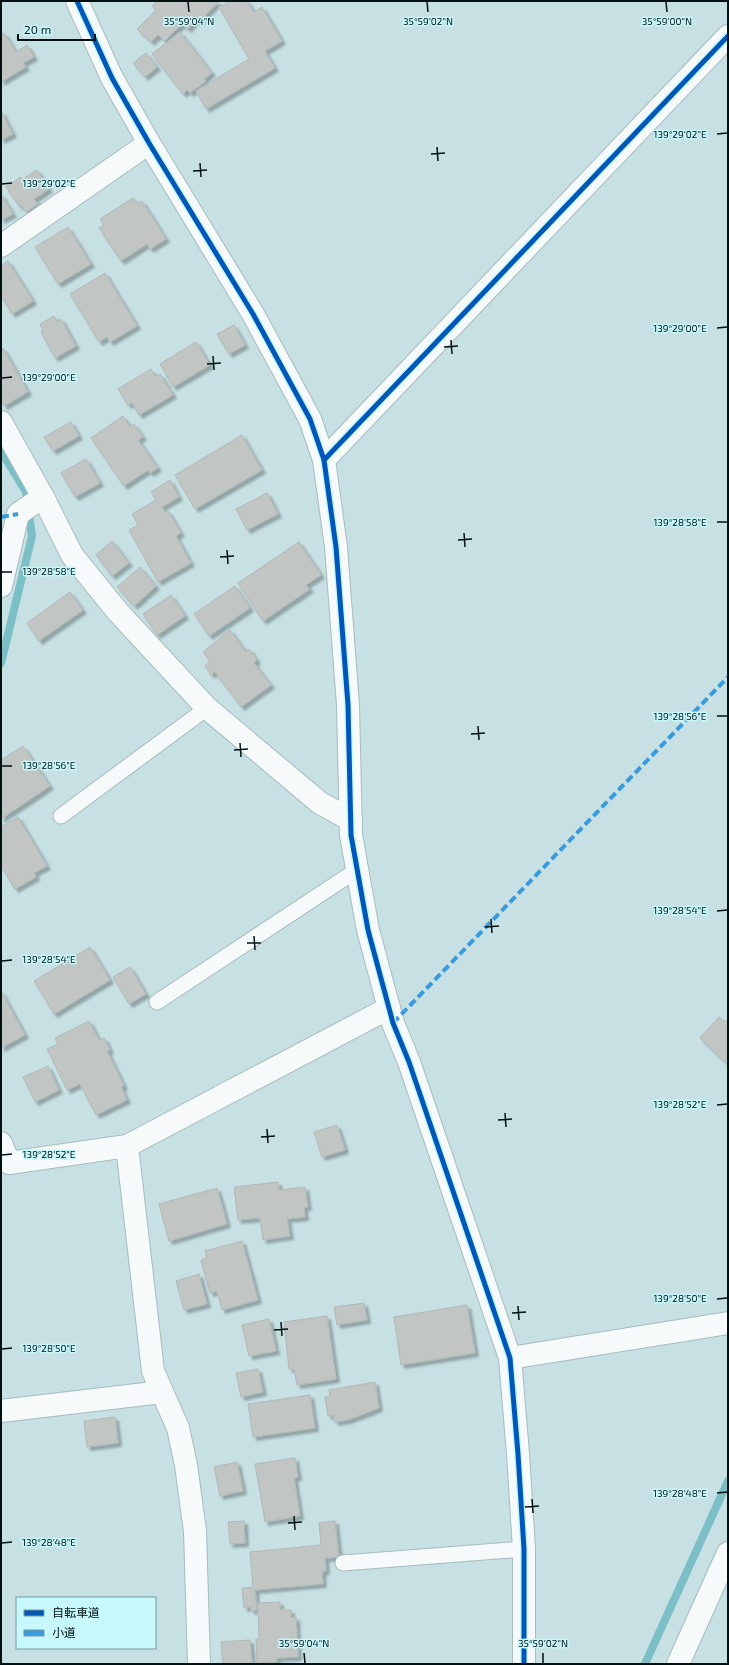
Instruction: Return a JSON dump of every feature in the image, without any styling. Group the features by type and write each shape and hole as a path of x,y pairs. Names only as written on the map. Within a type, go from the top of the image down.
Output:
{"street":[{"path":"77,1 112,78 149,143 253,314 310,419 324,460 336,547 343,634 348,705 351,835 368,930 389,1008 510,1358 524,1549 524,1664"},
{"path":"324,460 728,36"},
{"path":"1,246 149,143"},
{"path":"1,422 43,497 72,555 118,612 207,708 320,803 351,820"},
{"path":"1,586 18,514 43,497"},
{"path":"1,1142 9,1164 127,1146 389,1008"},
{"path":"127,1146 153,1371 178,1428 190,1494 195,1531 199,1664"},
{"path":"510,1358 728,1323"},
{"path":"1,1411 162,1392"},
{"path":"678,1664 728,1553"}],"lane":[{"path":"61,816 207,708"},
{"path":"157,1002 357,870"},
{"path":"343,1563 524,1549"}],"building":[{"path":"157,1 218,2 199,22 196,20 188,29 182,24 165,41 158,35 151,42 137,29 156,10 152,6"},
{"path":"225,1 247,1 254,12 262,7 282,41 265,51 275,68 206,109 196,91 249,59 219,7 227,3"},
{"path":"180,32 212,73 204,79 206,81 190,93 187,90 183,94 152,54"},
{"path":"4,33 16,52 27,45 34,57 23,63 26,67 1,82 1,35"},
{"path":"146,53 157,67 145,77 133,63"},
{"path":"1,111 13,134 1,140"},
{"path":"37,170 49,189 34,199 38,204 26,212 21,205 19,206 6,187 21,177 23,179"},
{"path":"1,194 13,214 1,220"},
{"path":"133,198 138,204 142,201 166,239 150,249 147,244 121,261 99,228 104,225 100,219"},
{"path":"68,227 91,264 58,284 35,247"},
{"path":"8,261 33,301 12,314 1,296 1,266"},
{"path":"105,273 137,326 110,342 107,337 99,342 70,294"},
{"path":"54,316 57,322 61,319 76,346 55,358 41,332 43,331 40,324"},
{"path":"234,325 245,345 229,354 217,334"},
{"path":"196,342 210,365 173,387 160,364"},
{"path":"3,348 28,392 4,406 1,400 1,350"},
{"path":"151,369 156,377 160,374 173,395 139,415 132,403 128,405 118,389"},
{"path":"123,416 130,427 134,424 143,437 138,440 158,468 150,473 148,470 124,486 91,438"},
{"path":"71,422 79,436 53,451 44,437"},
{"path":"242,435 262,470 195,509 175,475"},
{"path":"86,459 100,483 75,497 61,473"},
{"path":"170,480 179,497 162,507 165,512 168,511 181,533 176,536 191,563 158,582 129,530 138,525 132,514 156,500 151,492"},
{"path":"267,493 278,514 247,530 236,509"},
{"path":"112,541 129,563 112,576 96,555"},
{"path":"299,542 321,575 306,585 310,589 263,621 238,583"},
{"path":"140,567 156,586 134,606 117,587"},
{"path":"235,586 250,608 209,636 194,614"},
{"path":"70,592 83,610 39,641 27,623"},
{"path":"171,595 185,616 157,635 143,614"},
{"path":"230,630 246,652 249,649 257,660 254,663 271,685 241,707 215,672 211,675 205,666 210,661 203,652"},
{"path":"23,746 50,786 1,819 1,760"},
{"path":"18,817 47,866 34,873 36,877 15,889 1,866 1,827"},
{"path":"90,947 110,980 54,1014 34,981"},
{"path":"130,967 146,994 129,1004 113,977"},
{"path":"1,991 25,1035 1,1048"},
{"path":"719,1017 725,1022 728,1019 728,1065 700,1038"},
{"path":"89,1021 99,1040 104,1038 110,1050 107,1051 124,1086 121,1087 127,1100 96,1115 80,1084 67,1090 47,1049 58,1044 55,1038"},
{"path":"48,1066 59,1090 35,1102 23,1077"},
{"path":"337,1125 345,1150 322,1157 314,1132"},
{"path":"278,1182 279,1190 305,1187 308,1207 304,1207 305,1217 287,1219 290,1236 263,1240 260,1218 238,1220 234,1187"},
{"path":"217,1188 227,1224 169,1241 159,1204"},
{"path":"242,1241 258,1300 222,1310 217,1291 210,1293 201,1260 207,1258 205,1251"},
{"path":"199,1274 207,1304 184,1310 176,1281"},
{"path":"364,1303 367,1320 337,1325 334,1307"},
{"path":"467,1305 475,1353 401,1365 394,1317"},
{"path":"327,1316 336,1379 297,1385 294,1369 289,1369 284,1322"},
{"path":"269,1319 276,1351 249,1356 242,1325"},
{"path":"258,1369 263,1392 241,1397 236,1373"},
{"path":"375,1382 379,1408 348,1420 335,1422 333,1415 328,1416 325,1397 330,1396 329,1390"},
{"path":"310,1395 315,1428 253,1437 248,1404"},
{"path":"115,1417 118,1443 87,1447 84,1421"},
{"path":"295,1458 298,1477 294,1478 300,1516 265,1522 255,1464"},
{"path":"237,1462 243,1491 220,1496 214,1467"},
{"path":"244,1521 245,1543 230,1544 228,1522"},
{"path":"335,1521 339,1557 325,1558 326,1571 322,1572 323,1584 255,1590 257,1610 251,1611 251,1607 244,1608 242,1588 253,1587 250,1552 321,1545 319,1523"},
{"path":"280,1602 280,1610 291,1610 291,1618 296,1617 298,1657 276,1658 277,1662 257,1663 256,1639 259,1639 258,1603"},
{"path":"250,1640 252,1663 223,1664 221,1642"}],"waterway":[{"path":"1,451 26,492 32,536 1,663"},
{"path":"645,1664 728,1481"}],"marked path":[{"path":"1,517 18,514"},
{"path":"393,1023 728,677"}],"cycle path":[{"path":"77,1 112,78 149,143 253,314 310,419 324,460 336,547 348,705 351,835 368,930 393,1023 409,1062 510,1358 524,1549 524,1664"},
{"path":"324,460 728,36"}]}
